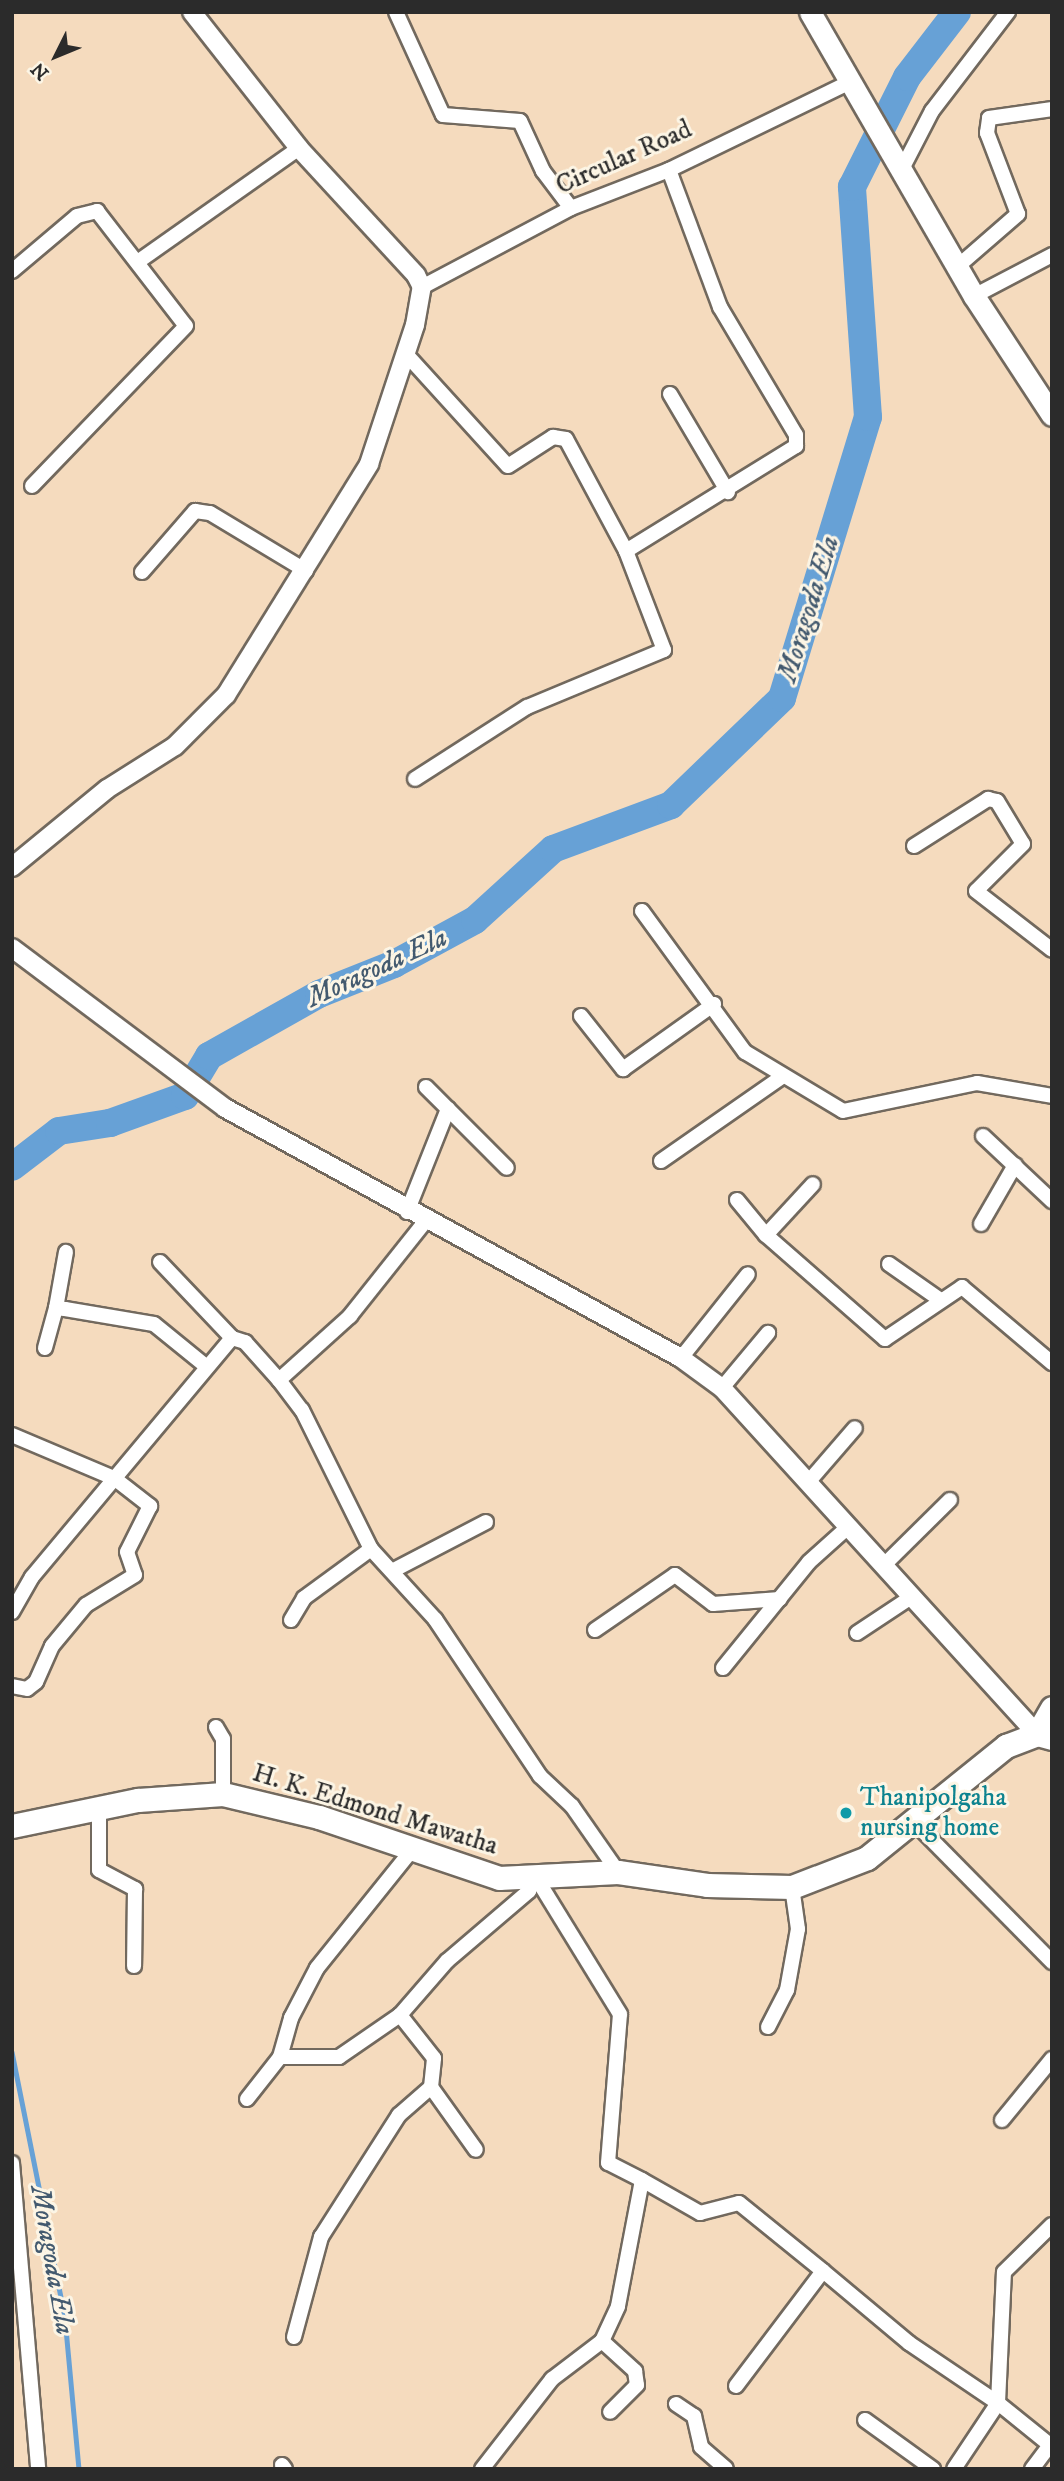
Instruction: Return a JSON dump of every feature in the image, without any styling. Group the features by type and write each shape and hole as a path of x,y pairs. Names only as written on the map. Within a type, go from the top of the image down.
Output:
{"main road":[{"path":"810,12 974,296 1052,415"},
{"path":"1044,1736 1052,1708"},
{"name":"H. K. Edmond Mawatha","path":"13,1821 99,1810 138,1800 223,1794 319,1817 411,1852 499,1878 618,1872 707,1885 792,1887 842,1873 916,1824 1006,1746 1044,1736"}],"street":[{"path":"12,867 107,789 174,746 226,695 306,571 369,464 405,354 422,287 392,243 299,148 192,12"},
{"path":"396,12 443,116 520,121 543,171 571,208"},
{"path":"904,173 932,111 1008,12"},
{"name":"Circular Road","path":"422,287 571,208 669,170 850,82"},
{"path":"957,267 1018,214 987,133 989,118 1052,109"},
{"path":"139,261 299,148"},
{"path":"626,551 788,456 796,435 720,307 669,170"},
{"path":"12,271 77,216 97,211 139,261 186,326 32,486"},
{"path":"974,296 1052,255"},
{"path":"405,354 508,466 553,438 566,439 626,551 663,641 658,656 527,707 415,779"},
{"path":"670,394 728,492"},
{"path":"142,572 195,511 210,513 306,571"},
{"path":"914,846 988,799 997,801 1023,844 976,891 1052,950"},
{"path":"642,911 660,943 713,1004 735,1041 782,1077 843,1111 977,1083 1052,1096"},
{"path":"12,948 225,1108 424,1223 681,1358 722,1388 811,1479 883,1566 1044,1736"},
{"path":"581,1016 623,1069 713,1004"},
{"path":"661,1161 782,1077"},
{"path":"426,1087 508,1168"},
{"path":"407,1212 448,1109"},
{"path":"983,1136 1052,1201"},
{"path":"981,1224 1016,1165"},
{"path":"766,1235 813,1184"},
{"path":"737,1200 766,1235 885,1339 962,1287 1052,1363"},
{"path":"279,1380 350,1316 424,1223"},
{"path":"45,1348 66,1252"},
{"path":"160,1262 232,1338 245,1342 302,1410 371,1549 435,1619 540,1776 572,1806 618,1872"},
{"path":"888,1264 939,1300"},
{"path":"681,1358 748,1274"},
{"path":"55,1308 154,1324 207,1367"},
{"path":"722,1388 768,1334"},
{"path":"12,1612 32,1577 232,1338"},
{"path":"811,1479 855,1428"},
{"path":"12,1435 114,1478 150,1506 127,1552 135,1575 86,1605 52,1646 36,1682 27,1689 12,1686"},
{"path":"883,1566 950,1500"},
{"path":"392,1571 486,1522"},
{"path":"723,1668 780,1599 848,1527"},
{"path":"291,1620 304,1598 371,1549"},
{"path":"596,1630 675,1575 713,1604 780,1599"},
{"path":"857,1633 912,1596"},
{"path":"216,1727 223,1739 223,1794"},
{"path":"99,1810 99,1870 135,1889 134,1966"},
{"path":"916,1824 1052,1962"},
{"path":"247,2099 280,2057 291,2018 317,1968 411,1852"},
{"path":"280,2057 338,2057 400,2015 447,1961 529,1891 536,1876"},
{"path":"536,1876 620,2014 608,2163 700,2213 740,2203 909,2343 998,2403 1050,2445 1032,2469"},
{"path":"768,2027 787,1990 798,1929 792,1887"},
{"path":"400,2015 434,2058 431,2087 476,2150"},
{"path":"1002,2120 1052,2059"},
{"path":"294,2337 321,2237 399,2115 431,2087"},
{"path":"12,2163 38,2469"},
{"path":"482,2469 552,2379 601,2341 618,2306 642,2180"},
{"path":"954,2469 998,2403 1004,2272 1052,2225"},
{"path":"736,2386 823,2271"},
{"path":"601,2341 635,2371 637,2385 610,2412"},
{"path":"676,2404 694,2416 701,2447 726,2469"},
{"path":"864,2420 933,2469"}],"waterway":[{"name":"Moragoda Ela","path":"12,1167 59,1131 110,1123 185,1096 209,1056 319,994 394,964 475,920 553,849 671,805 782,698 868,417 852,187 907,77 957,12"},
{"name":"Moragoda Ela","path":"12,2052 65,2318 79,2469"}],"place":[{"name":"Thanipolgaha nursing home","path":"846,1813"}]}
